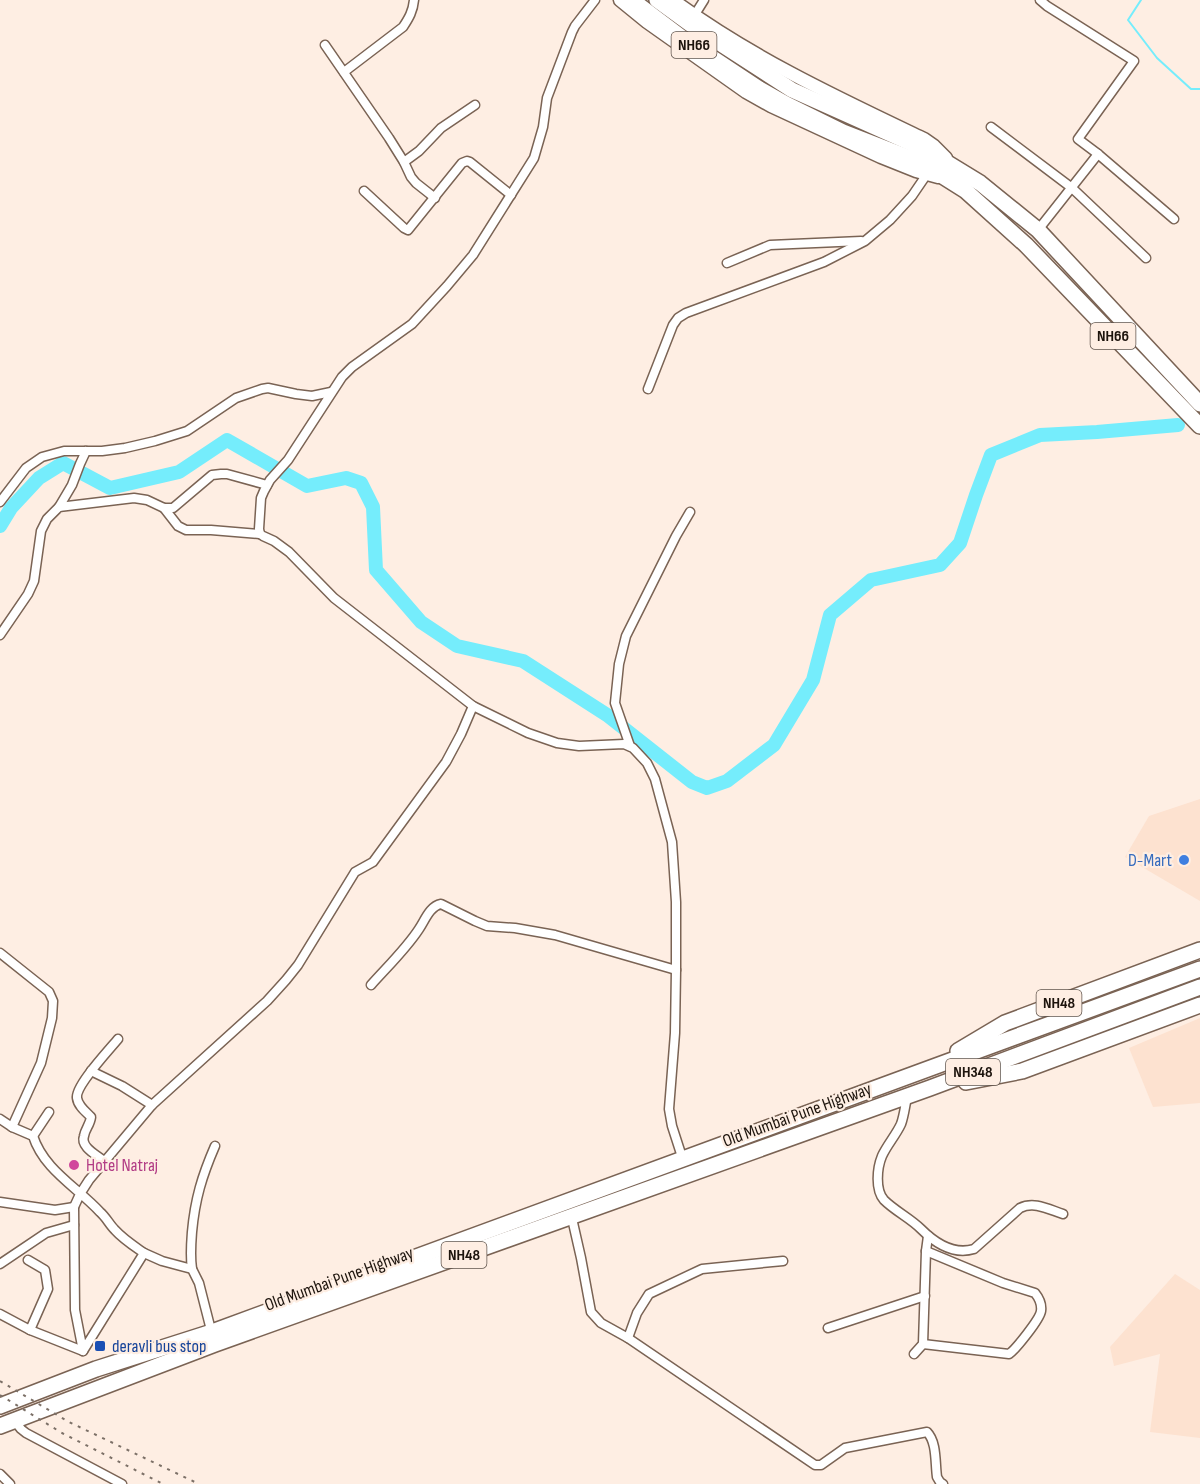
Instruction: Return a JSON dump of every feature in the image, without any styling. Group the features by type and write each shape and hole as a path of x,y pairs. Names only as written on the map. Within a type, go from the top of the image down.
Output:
{"highway":[{"name":"NH66","path":"632,0 681,37 776,98 843,132 980,183 1038,230 1200,404"},
{"name":"NH66","path":"657,0 792,90 924,162"},
{"name":"NH66","path":"953,174 966,191 1026,245 1200,426"},
{"name":"NH48","path":"925,1071 1005,1023 1200,950"},
{"name":"NH348","path":"925,1071 1200,969"},
{"name":"NH348","path":"930,1088 1200,987"},
{"name":"NH48","path":"930,1088 1022,1071 1200,1005"},
{"name":"Old Mumbai Pune Highway","path":"569,1209 683,1160 925,1071"},
{"name":"Old Mumbai Pune Highway","path":"7,1423 213,1338 569,1209 930,1088"},
{"name":"Old Mumbai Pune Highway","path":"0,1407 103,1367 213,1338"},
{"path":"103,1367 108,1383"}],"street":[{"path":"344,72 403,27 410,17 414,0"},
{"path":"260,534 261,498 342,377 352,367 412,324 473,255 511,195 534,158 543,126 547,98 572,32 595,0"},
{"path":"620,0 647,22 746,92 771,106 881,157 924,162 953,174"},
{"path":"673,0 694,16 750,50 831,94 924,139 934,146 953,174"},
{"path":"694,16 704,0"},
{"path":"1040,0 1134,61 1078,139 1174,219"},
{"path":"324,45 389,138 411,177 435,198"},
{"path":"404,162 419,151 441,128 475,105"},
{"path":"991,127 1072,188 1146,258"},
{"path":"1038,230 1098,154"},
{"path":"364,191 408,230 462,163 467,161 511,195"},
{"path":"648,389 673,325 678,318 686,313 824,262 865,241 890,220 912,196 924,162"},
{"path":"727,263 770,245 865,241"},
{"path":"0,502 26,468 42,457 64,451 125,448 187,431 236,398 256,390 268,388 312,396 331,392"},
{"path":"0,635 31,588 36,570 41,531 47,519 59,507 86,451"},
{"path":"59,507 134,498 147,500 170,509 212,475 227,474 269,483"},
{"path":"164,508 178,526 186,530 260,534 289,552 334,598 473,705 528,733 557,743 579,746 628,743"},
{"path":"683,1160 669,1109 675,1033 676,970 676,902 672,842 655,778 647,763 628,743 615,703 626,636 690,512"},
{"path":"83,1351 75,1310 74,1207 88,1180 152,1105 267,1001 298,965 355,872 373,862 446,762 461,735 473,705"},
{"path":"371,985 416,934 432,909 441,904 487,926 555,935 676,970"},
{"path":"0,952 49,992 53,1001 52,1018 41,1063 12,1127"},
{"path":"104,1161 86,1147 83,1140 91,1117 80,1105 77,1091 118,1039"},
{"path":"91,1071 122,1086 152,1105"},
{"path":"907,1097 902,1121 881,1157 878,1177 879,1192 884,1200 914,1222 928,1236 948,1248 966,1251 974,1249 1027,1204 1063,1214"},
{"path":"33,1136 49,1112"},
{"path":"0,1119 33,1136 47,1163 101,1212 115,1230 144,1253 162,1261 192,1269"},
{"path":"213,1338 190,1257 194,1207 204,1171 215,1146"},
{"path":"0,1202 55,1210 74,1207"},
{"path":"569,1209 591,1312 602,1323 628,1338 814,1465 821,1465 845,1448 927,1432 932,1441 937,1477 943,1484"},
{"path":"0,1264 46,1233 74,1225"},
{"path":"914,1354 923,1344 928,1236"},
{"path":"923,1344 1009,1354 1016,1348 1041,1313 1041,1303 1035,1293 1003,1283 926,1251"},
{"path":"83,1351 144,1253"},
{"path":"28,1260 45,1270 48,1289 30,1330"},
{"path":"628,1338 637,1313 649,1294 702,1269 783,1261"},
{"path":"828,1328 925,1296"},
{"path":"0,1314 30,1330 83,1351"},
{"path":"7,1423 122,1484"},
{"path":"0,1474 10,1484"}],"shaded area":[{"path":"1200,799 1200,901 1125,857 1149,816"},
{"path":"1200,1018 1200,1103 1153,1107 1129,1048"},
{"path":"1175,1274 1200,1290 1200,1438 1150,1432 1160,1354 1114,1366 1110,1347"}],"waterway":[{"path":"1141,0 1128,20 1157,58 1191,89 1200,89"},
{"path":"0,526 11,508 39,478 63,463 110,488 179,472 227,440 307,486 346,478 361,483 373,507 376,570 421,622 457,646 523,661 607,715 692,782 707,788 727,781 774,745 813,680 830,615 871,580 940,565 960,543 991,455 1040,435 1178,425"}],"railway":[{"path":"0,1381 69,1422 199,1484"},
{"path":"0,1395 62,1433 163,1484"}],"place":[{"name":"D-Mart","path":"1184,860"},
{"name":"Hotel Natraj","path":"74,1165"},
{"name":"deravli bus stop","path":"100,1346"}]}
